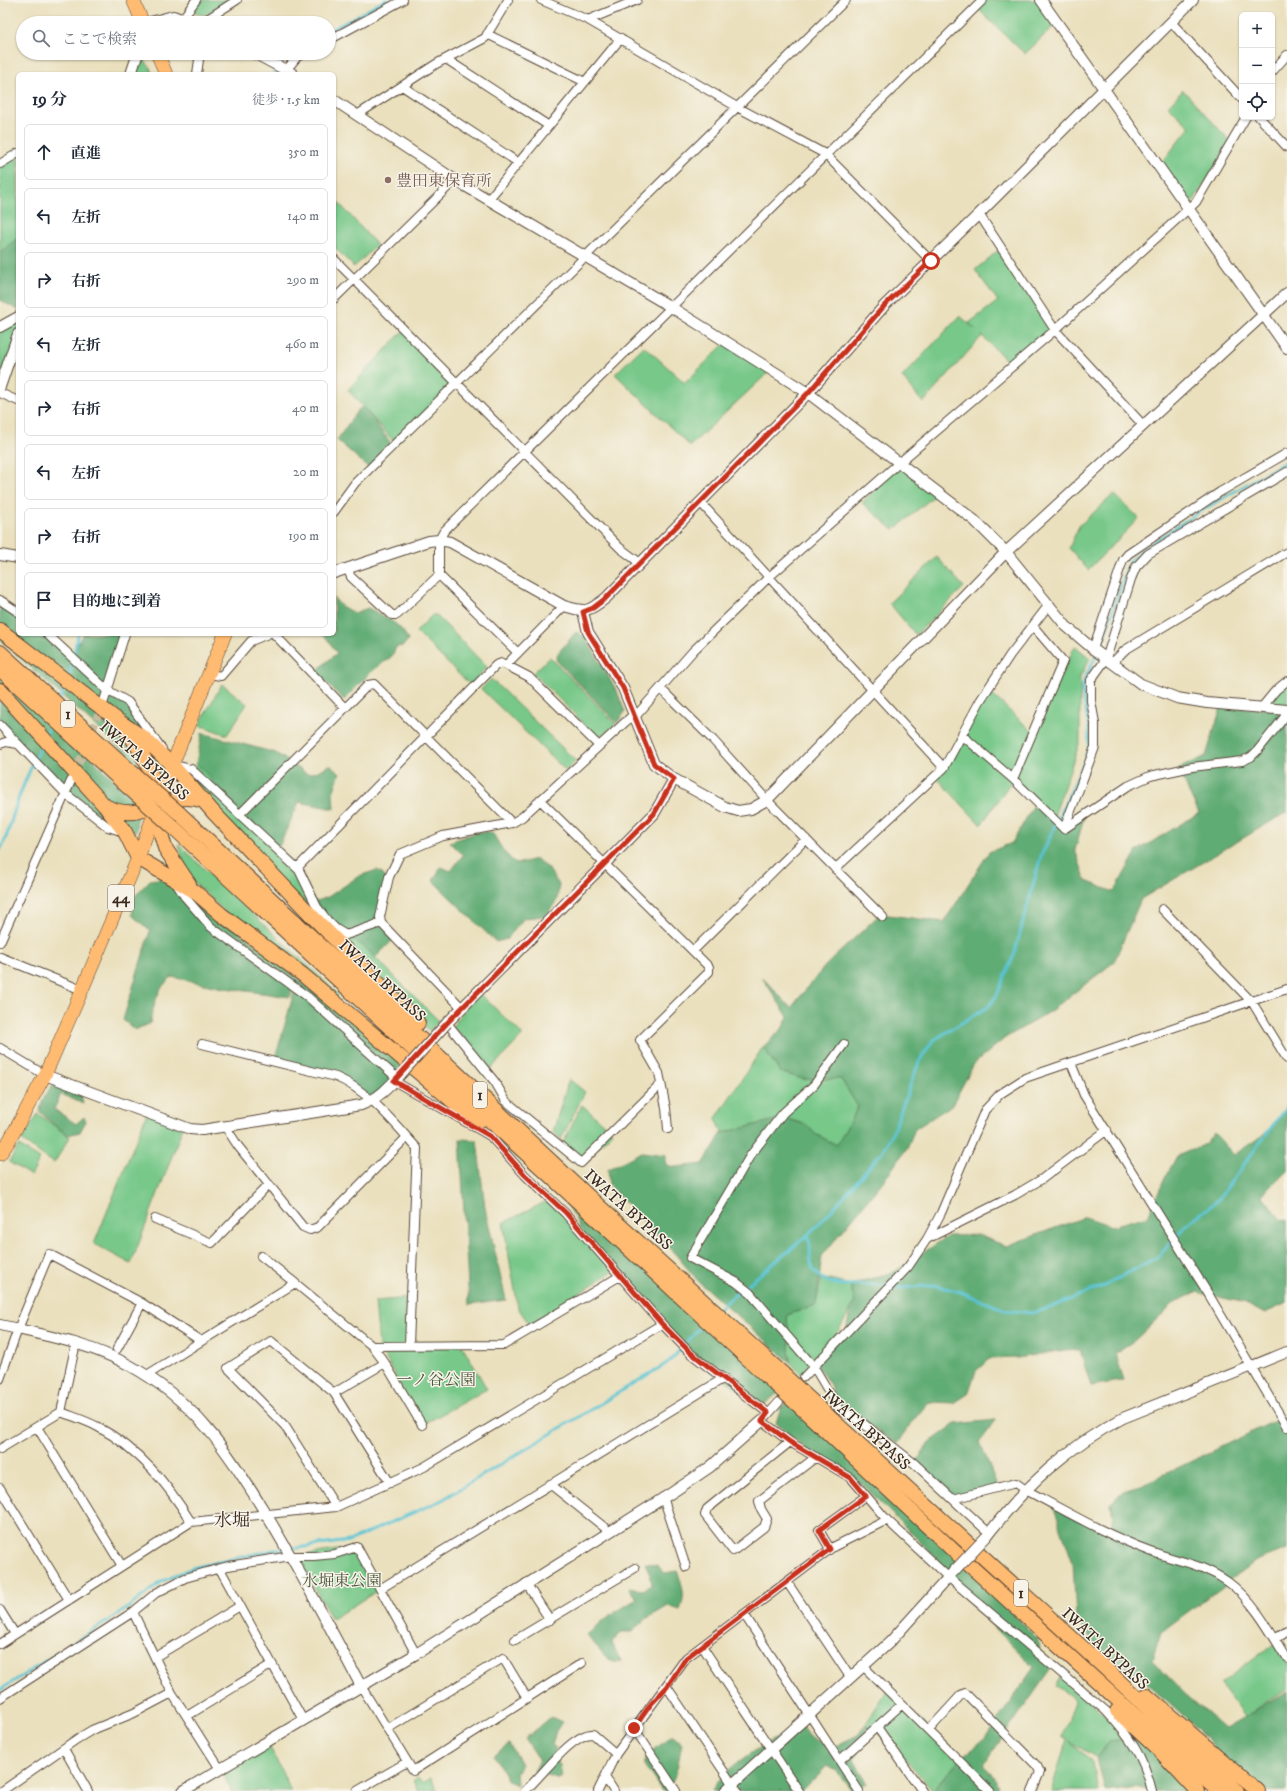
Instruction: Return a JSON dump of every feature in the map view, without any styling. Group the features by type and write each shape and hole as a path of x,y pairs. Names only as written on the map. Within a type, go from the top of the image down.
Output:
{"highway":[{"name":"1","path":"0,630 120,722 144,738 172,764 204,801 363,969 491,1095 520,1140"},
{"name":"IWATA BYPASS","path":"0,652 132,781 173,827 520,1140 801,1399 1051,1620 1236,1791"},
{"name":"IWATA BYPASS","path":"0,669 132,781 179,812 520,1140"},
{"path":"0,690 105,806 124,832 138,858 194,891 222,915 303,975 456,1104 520,1140"},
{"path":"120,722 136,742 152,778 157,795 156,809 165,848 194,891"},
{"path":"105,806 116,812 129,813 156,809 171,800 183,797 193,796 204,801"},
{"name":"IWATA BYPASS","path":"801,1399 1044,1633 1218,1791"},
{"path":"1051,1620 1148,1696 1258,1791"},
{"path":"1044,1633 1126,1720 1162,1753 1197,1791"}],"main road":[{"path":"133,0 141,16"},
{"path":"160,60 165,72"},
{"name":"44","path":"0,1154 9,1141 45,1075 82,990 138,858 172,764 224,636"}],"street":[{"path":"190,16 196,0"},
{"path":"212,16 238,0"},
{"path":"336,36 403,0"},
{"path":"357,115 446,59 485,38 508,0"},
{"path":"541,0 588,20 737,107 825,154 931,261"},
{"path":"588,20 637,0"},
{"path":"336,509 355,483 846,0"},
{"path":"518,653 439,575 438,540 444,531 983,0"},
{"path":"1041,0 1287,348"},
{"path":"336,572 429,541 438,540 450,542 564,606 583,612 593,608 606,598 701,503 808,393 885,305 979,214 1193,0"},
{"path":"1171,22 1239,96"},
{"path":"487,34 585,82"},
{"path":"488,200 621,38"},
{"path":"1275,69 1287,55"},
{"path":"446,59 549,126"},
{"path":"132,72 136,60"},
{"path":"197,72 199,60"},
{"path":"270,60 286,72"},
{"path":"288,72 295,60"},
{"path":"402,86 519,163"},
{"path":"336,101 455,180 671,307 808,393 953,504 1006,552 1048,606 1066,626 1093,649 1141,684 1177,698 1207,703 1287,710"},
{"path":"462,1008 381,923 380,917 389,877 400,854 443,836 512,823 522,817 634,716 661,689 693,651 769,577 899,463 1055,330 1188,207 1196,202 1244,120"},
{"path":"1262,120 1287,147"},
{"path":"0,164 16,154"},
{"path":"336,297 455,180"},
{"path":"979,214 1055,330 1143,425"},
{"path":"336,261 620,548 640,563"},
{"path":"583,612 588,632 623,688 654,764 674,779 725,807 738,811 751,808 767,800 1006,552 1287,293"},
{"path":"0,327 16,318"},
{"path":"0,387 16,340"},
{"path":"0,393 16,400"},
{"path":"1093,649 1123,560 1128,554 1220,492 1287,453"},
{"path":"1109,661 1131,579 1136,567 1148,554 1287,472"},
{"path":"701,503 944,768"},
{"path":"1064,829 1095,747 1095,723 1091,701 1091,680 1109,661 1125,650 1287,552"},
{"path":"0,555 16,558"},
{"path":"347,568 351,577 392,615 397,615 439,575"},
{"path":"0,600 16,611"},
{"path":"506,665 564,606"},
{"path":"835,869 944,768 963,736 980,701 1010,655 1048,606"},
{"path":"1013,779 1063,661 1033,626"},
{"path":"49,636 107,690 128,702 172,764 191,769 297,868 318,907 336,929 346,936 381,923"},
{"path":"104,701 124,636"},
{"path":"209,674 221,676 250,640 262,636"},
{"path":"276,636 345,708"},
{"path":"297,868 496,665 502,662 529,677 599,746"},
{"path":"1262,707 1276,690 1287,681"},
{"path":"240,814 368,685 374,684 512,823"},
{"path":"661,689 713,740 767,800 883,917"},
{"path":"1064,829 1128,786 1150,776 1192,767 1242,761 1251,757 1287,714"},
{"path":"0,725 66,794 108,827 124,832"},
{"path":"963,736 1013,779 1064,829"},
{"path":"0,744 6,742 18,744"},
{"path":"0,1048 45,1075 190,1129 202,1130 361,1105 372,1101 397,1078 447,1023 654,814 674,779"},
{"path":"1,939 71,781"},
{"path":"540,800 709,967 709,972 640,1040 659,1073 666,1108 668,1129"},
{"path":"693,951 806,839"},
{"path":"172,877 185,897 211,927 308,997 397,1078 490,1136 525,1175 566,1213 662,1324 690,1352 724,1378 790,1442 851,1478 887,1520 951,1574 1106,1711 1124,1731 1140,1754 1152,1791"},
{"path":"1162,909 1252,1002 1287,1059"},
{"path":"0,957 82,990"},
{"path":"804,1377 908,1267 927,1240 941,1214 985,1110 1000,1094 1025,1078 1287,990"},
{"path":"447,1023 495,1082 506,1100 531,1124 581,1163 661,1084"},
{"path":"202,1044 336,1077 352,1084 372,1101 417,1148 409,1345"},
{"path":"844,1044 814,1085 783,1113 750,1156 690,1258 736,1282 750,1293 814,1367 839,1409 860,1421 915,1464 988,1534"},
{"path":"1071,1063 1084,1095 1209,1295 1250,1367 1287,1427"},
{"path":"225,1126 303,1227 310,1230 318,1226 408,1137"},
{"path":"927,1240 1015,1195 1042,1179 1107,1130"},
{"path":"155,1219 212,1243 269,1184"},
{"path":"0,1379 18,1329 49,1254 142,1304 201,1341"},
{"path":"261,1256 372,1346 385,1363 422,1425"},
{"path":"372,1346 504,1345 620,1276"},
{"path":"147,1375 294,1283"},
{"path":"117,1349 142,1304"},
{"path":"0,1644 191,1522 336,1507 424,1467 662,1324"},
{"path":"0,1325 96,1349 147,1375 187,1406 216,1437 229,1454 290,1554 361,1686 413,1771 582,1663"},
{"path":"336,1507 285,1426 228,1368 271,1341 334,1393 390,1483"},
{"path":"0,1449 62,1412 76,1343"},
{"path":"724,1791 735,1787 771,1749 862,1665 890,1642 1026,1490 1056,1461 1099,1431 1124,1418 1287,1352"},
{"path":"334,1393 385,1363"},
{"path":"380,1589 724,1378"},
{"path":"183,1791 416,1654 526,1582 710,1467 765,1417 779,1402"},
{"path":"62,1412 98,1426 128,1446 156,1471 174,1495 191,1522"},
{"path":"37,1426 122,1566"},
{"path":"790,1442 707,1509 705,1515 733,1551 764,1527 766,1519 759,1501 816,1457"},
{"path":"953,1499 1016,1483 1026,1490 1105,1532 1150,1551 1203,1566 1229,1583 1248,1600 1287,1659"},
{"path":"550,1484 609,1531"},
{"path":"0,1488 69,1600"},
{"path":"830,1549 819,1530 866,1496"},
{"path":"663,1497 686,1567"},
{"path":"598,1791 616,1754 651,1704 667,1687 686,1658 830,1549 887,1520"},
{"path":"0,1698 133,1612 156,1593 170,1585 185,1578 290,1554 314,1556 335,1554 357,1547 416,1654"},
{"path":"515,1640 635,1568"},
{"path":"220,1569 302,1720"},
{"path":"526,1582 550,1620"},
{"path":"786,1582 850,1677"},
{"path":"155,1657 240,1606"},
{"path":"0,1610 15,1634"},
{"path":"133,1612 172,1693 220,1769"},
{"path":"744,1614 810,1713 859,1791"},
{"path":"1274,1639 1287,1631"},
{"path":"702,1646 799,1791"},
{"path":"387,1729 502,1658 527,1698"},
{"path":"187,1716 272,1664"},
{"path":"862,1665 990,1791"},
{"path":"667,1687 735,1787"},
{"path":"2,1791 92,1730 134,1713 172,1693"},
{"path":"929,1730 961,1695 965,1693 1037,1766 1040,1772 1032,1791"},
{"path":"840,1760 901,1705"},
{"path":"877,1727 922,1791"},
{"path":"634,1728 676,1791"},
{"path":"525,1791 570,1745 581,1737 593,1734 616,1754"},
{"path":"64,1749 88,1791"},
{"path":"357,1791 407,1762"},
{"path":"604,1777 614,1791"}],"green space":[{"path":"203,0 229,0 205,15 192,13"},
{"path":"983,0 1041,0 1057,23 1025,54 976,7"},
{"path":"145,61 150,67 151,72 136,72 138,66"},
{"path":"1183,90 1231,142 1190,206 1159,166 1190,127 1168,106"},
{"path":"16,153 16,240 0,252 0,163"},
{"path":"336,202 377,245 354,267 336,249"},
{"path":"16,240 16,309 0,300 0,252"},
{"path":"1001,248 1055,330 1012,366 982,336 923,403 902,377 960,316 975,329 969,323 998,301 975,270"},
{"path":"16,318 16,339 0,379 0,327"},
{"path":"404,330 453,387 396,444 348,390"},
{"path":"726,342 771,370 690,446 615,374 644,346 685,383"},
{"path":"363,406 393,446 370,469 337,440 357,411"},
{"path":"899,463 935,495 894,530 862,503"},
{"path":"1114,494 1139,518 1088,570 1069,548 1079,526"},
{"path":"937,557 964,587 916,635 889,603"},
{"path":"336,600 341,606 354,613 368,608 386,617 402,630 408,641 403,646 396,647 392,656 371,672 344,700 315,672 337,653 325,636 336,636"},
{"path":"0,605 16,613 16,636 47,636 71,657 82,636 119,636 124,640 107,690 128,702 166,763 157,782 0,639"},
{"path":"432,615 436,615 487,667 470,685 416,632"},
{"path":"576,632 585,637 617,691 625,712 617,723 556,660 558,653"},
{"path":"1075,646 1090,658 1080,677 1080,741 1053,819 1013,779 981,825 936,777 987,690 1033,732 1021,760"},
{"path":"550,657 616,724 599,739 533,673"},
{"path":"0,670 138,803 136,832 105,825 80,804 0,725"},
{"path":"491,679 576,761 566,771 481,689"},
{"path":"222,684 247,704 227,735 199,725"},
{"path":"1287,684 1287,715 1262,707"},
{"path":"1221,707 1287,710 1287,812 1141,899 1114,962 1048,1013 1005,1038 974,1064 952,1105 915,1129 907,1148 884,1180 822,1256 816,1305 787,1315 790,1362 700,1283 676,1255 609,1185 608,1169 642,1152 666,1155 666,1165 675,1167 703,1164 722,1133 784,1118 807,1125 815,1134 837,1145 858,1107 841,1079 803,1079 780,1072 763,1047 782,1029 788,1017 762,977 791,1008 826,965 880,914 944,922 989,852 1012,843 1035,803 1048,814 1058,819 1069,819 1085,814 1075,850 1086,881 1114,892 1137,851 1199,813 1178,769 1206,756"},
{"path":"202,733 276,753 307,774 316,772 330,765 340,773 333,793 334,809 299,802 278,849 269,835 255,827 196,763"},
{"path":"196,763 299,870 315,902 342,933 365,947 439,1021 430,1031 344,950 189,779"},
{"path":"478,832 492,832 504,852 516,864 536,859 548,868 559,885 557,900 546,916 524,918 507,939 496,942 433,881 441,867 451,871 463,855 450,842"},
{"path":"178,844 339,995 335,998 254,939 189,878"},
{"path":"377,870 382,873 388,882 380,917 395,938 375,958 365,947 339,931 315,902 328,897 359,876"},
{"path":"164,878 193,895 404,1063 393,1074 394,1081 372,1101 350,1083 275,1059 295,989 293,987 290,997 218,987 172,977 160,991 150,1023 135,1030 123,1020 150,931 132,915 135,896 150,880"},
{"path":"478,992 523,1035 487,1073 469,1052 461,1034 451,1028"},
{"path":"763,1047 780,1072 803,1079 841,1079 858,1107 837,1145 815,1134 807,1125 784,1118 722,1133 716,1118"},
{"path":"569,1079 585,1092 561,1139 553,1132"},
{"path":"53,1085 65,1086 81,1094 83,1104 61,1094 54,1109 76,1124 84,1117 86,1121 80,1132 68,1135 40,1112 44,1097"},
{"path":"582,1105 613,1132 584,1160 563,1143"},
{"path":"1287,1110 1287,1170 1262,1195 1282,1220 1287,1219 1287,1303 1265,1313 1246,1303 1196,1292 1173,1304 1135,1340 1115,1353 1124,1380 1091,1386 1080,1351 1065,1350 1017,1358 989,1359 976,1371 968,1394 954,1403 929,1402 911,1423 898,1444 837,1406 830,1385 816,1364 835,1337 846,1333 850,1311 855,1302 850,1285 896,1271 948,1236 978,1235 1006,1246 1085,1217 1112,1226 1148,1216 1165,1178 1177,1156 1206,1144 1214,1133 1234,1155 1270,1130"},
{"path":"147,1113 183,1127 131,1264 94,1244"},
{"path":"38,1114 70,1137 54,1163 21,1140"},
{"path":"460,1139 477,1140 485,1208 506,1300 469,1305"},
{"path":"19,1146 40,1159 31,1176 9,1162"},
{"path":"551,1199 615,1270 530,1325 518,1308 503,1223"},
{"path":"567,1203 617,1237 779,1392 761,1407 690,1353 581,1230"},
{"path":"821,1278 850,1285 855,1302 838,1332 812,1369 804,1377 790,1362 787,1315 816,1305"},
{"name":"一ノ谷公園","path":"410,1298 409,1345 462,1345 487,1389 422,1425 379,1346 375,1301"},
{"path":"792,1402 860,1462 1037,1638 1041,1656 1053,1666 984,1764 999,1786 996,1791 933,1791 961,1757 985,1739 1034,1667 953,1586 942,1564 862,1484 814,1456 776,1423 781,1407"},
{"path":"1287,1415 1287,1549 1256,1561 1161,1632 1152,1660 1185,1694 1225,1728 1287,1692 1287,1791 1247,1791 1207,1738 1142,1679 1105,1654 1091,1640 1076,1617 1073,1563 1053,1505 1115,1535 1111,1503 1123,1491 1140,1486"},
{"path":"996,1420 980,1442 998,1488 953,1499 915,1464 929,1443 955,1424"},
{"name":"水堀東公園","path":"357,1547 380,1589 332,1619 296,1556"},
{"path":"645,1563 657,1565 665,1573 677,1571 683,1590 682,1605 680,1610 668,1606 645,1620 633,1632 621,1632 612,1643 621,1662 614,1662 609,1660 587,1636 598,1624 638,1599 629,1588 643,1590 652,1585 650,1574"},
{"path":"1274,1644 1287,1665 1287,1689 1244,1717 1220,1684"},
{"path":"1063,1674 1130,1739 1109,1742 1097,1758 1069,1741 1093,1762 1098,1791 1051,1791 1067,1740 1062,1737 1075,1699 1056,1686"},
{"path":"887,1690 961,1757 933,1790 898,1751 900,1748 865,1725"},
{"path":"551,1717 562,1722 556,1731 552,1745 556,1748 554,1757 560,1765 562,1777 559,1779 534,1771 540,1760 525,1739"},
{"path":"801,1725 808,1736 833,1747 858,1735 865,1725 870,1726 854,1760 867,1783 856,1791 852,1791 837,1771 827,1766 802,1791 712,1791 718,1781 728,1771 751,1753 764,1744"},
{"path":"672,1735 682,1744 674,1779 667,1789 662,1791 644,1765 647,1756"},
{"path":"1130,1739 1148,1741 1190,1791 1152,1791 1136,1787 1105,1791 1097,1758 1109,1742"},
{"path":"267,1741 291,1791 231,1791 221,1768"},
{"path":"509,1744 521,1764 516,1773 517,1785 508,1781 494,1755"},
{"path":"417,1778 423,1783 430,1778 437,1790 418,1791 413,1781"}],"waterway":[{"path":"336,27 386,0"},
{"path":"274,72 284,60"},
{"path":"718,1309 809,1234 832,1210 882,1152 892,1134 919,1062 934,1040 989,1006 997,995 1014,955 1041,856 1085,761 1089,746 1089,726 1082,690 1085,678 1101,646 1129,562 1142,550 1199,512 1287,461"},
{"path":"69,679 78,636"},
{"path":"59,701 66,686"},
{"path":"46,734 51,721"},
{"path":"0,850 8,833 23,788 42,743"},
{"path":"807,1235 810,1244 810,1258 813,1270 821,1278 831,1283 843,1285 870,1284 903,1288 934,1285 961,1292 1005,1310 1032,1313 1052,1307 1106,1285 1159,1256 1185,1226 1217,1201 1287,1106"},
{"path":"289,1549 349,1541 442,1500 669,1362 704,1323"},
{"path":"0,1690 125,1610 161,1582 192,1568 273,1550 284,1549"}],"tunnel":[{"path":"74,775 102,706"}],"place":[{"name":"豊田東保育所","path":"388,180"}],"district":[{"name":"水堀","path":"232,1520"}],"route":[{"path":"634,1728 651,1704 667,1687 686,1658 830,1549 819,1530 866,1496 851,1478 790,1442 762,1421 768,1413 690,1352 662,1324 566,1213 525,1175 490,1136 394,1081 447,1023 654,814 674,779 661,771 654,764 623,688 588,632 583,612 593,608 606,598 701,503 808,393 885,305 931,261"}]}
